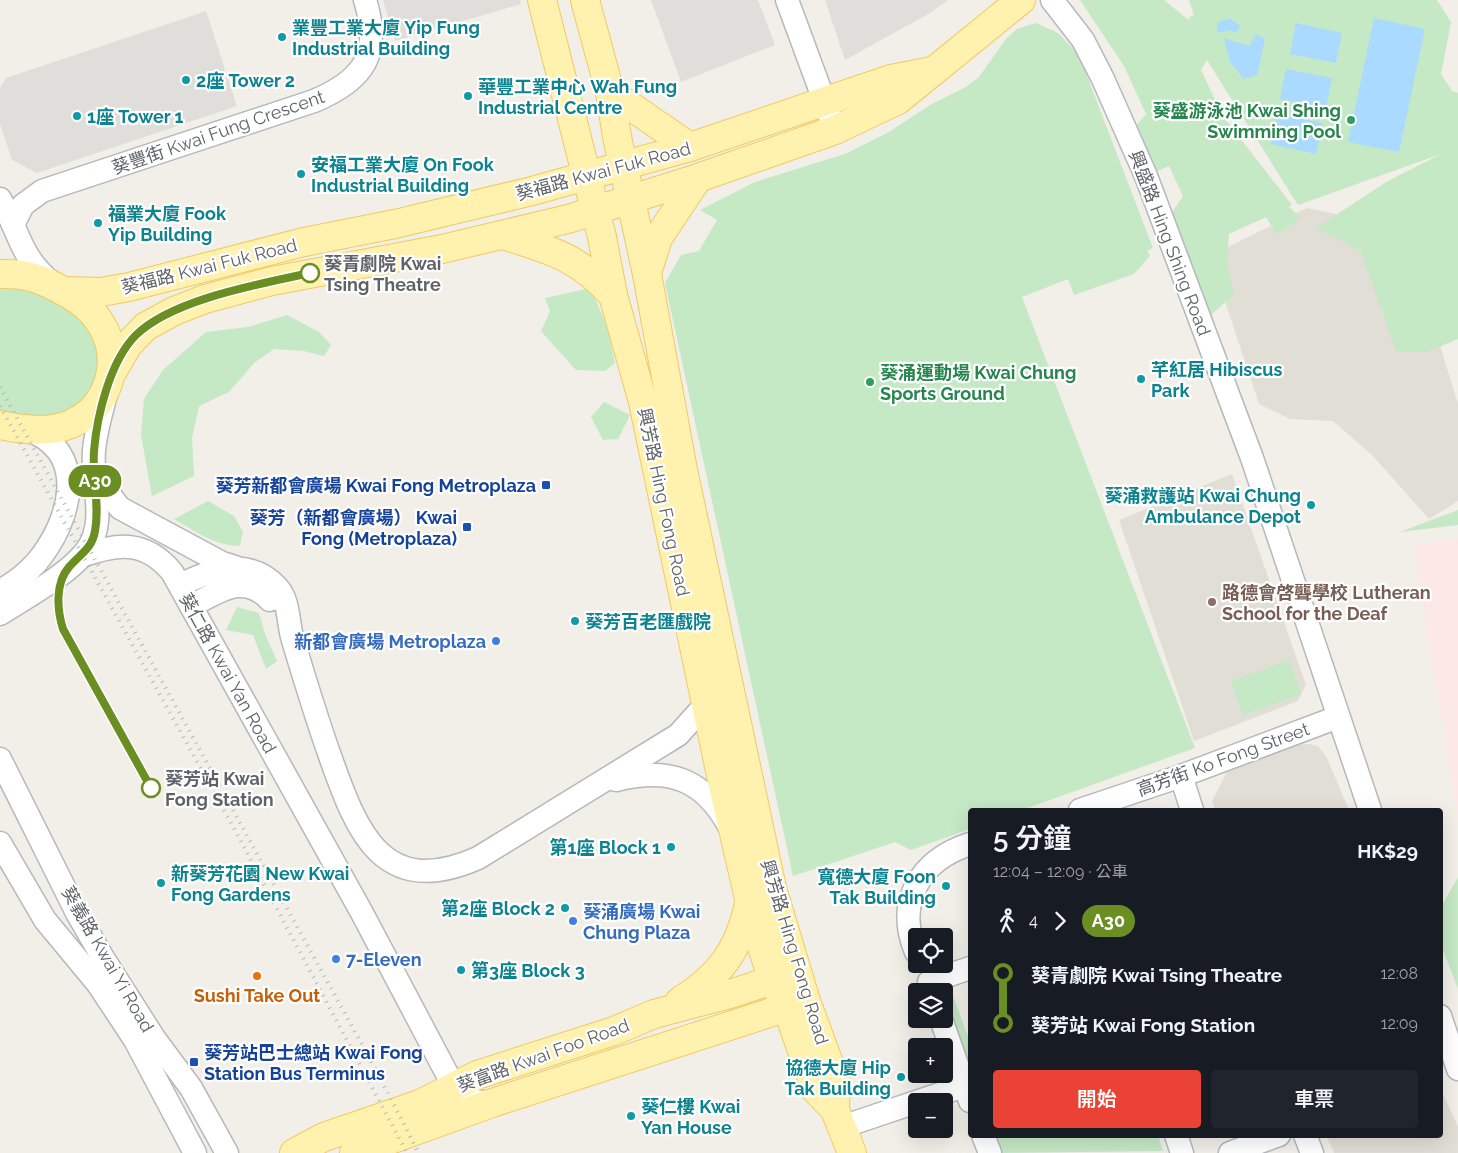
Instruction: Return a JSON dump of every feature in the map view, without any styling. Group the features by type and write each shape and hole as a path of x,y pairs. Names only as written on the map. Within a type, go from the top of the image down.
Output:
{"main road":[{"name":"興芳路 Hing Fong Road","path":"542,0 613,296 642,402 750,902 797,1005 836,1082 839,1119 852,1153"},
{"name":"興芳路 Hing Fong Road","path":"585,0 610,92 683,470 772,888 785,976"},
{"name":"葵福路 Kwai Fuk Road","path":"12,427 59,428 72,424 93,409 128,345 145,327 174,311 272,281 442,249 594,211 698,178 835,130 898,100 1021,0"},
{"name":"葵福路 Kwai Fuk Road","path":"58,287 101,292 304,242 395,224 478,204 690,147 825,103 891,79 932,71"},
{"path":"610,92 690,147"},
{"path":"646,274 658,238 698,178"},
{"path":"503,235 570,258 592,275 613,296"},
{"path":"0,274 26,274 58,287 86,305 102,325 111,348 109,381"},
{"path":"654,1014 674,1005 702,986 723,966 741,936 750,902"},
{"name":"葵富路 Kwai Foo Road","path":"294,1153 324,1137 420,1104 477,1075 614,1031 654,1014 785,976"},
{"name":"葵富路 Kwai Foo Road","path":"354,1153 492,1103 797,1005"}],"street":[{"name":"葵豐街 Kwai Fung Crescent","path":"13,225 23,205 42,191 314,101 347,84 366,63 371,46 372,31 365,0"},
{"path":"787,0 835,130"},
{"name":"興盛路 Hing Shing Road","path":"1052,0 1083,40 1103,79 1146,176 1252,458 1369,808"},
{"path":"0,199 27,258 37,271 58,287"},
{"path":"0,614 82,556 91,543 96,524 97,499 94,452 109,381"},
{"path":"0,591 28,572 46,550 60,524 68,500 68,474 60,453 45,438 12,427"},
{"path":"94,452 96,465 105,489 120,508 207,556 235,567 258,573 279,589 283,595 292,636 326,746 354,820 376,850 395,864 414,871 433,873 456,868 478,858 678,735 706,704"},
{"name":"葵仁路 Kwai Yan Road","path":"82,556 113,546 136,547 165,563 180,585 362,913 454,1087 462,1096 474,1102 492,1103"},
{"path":"180,585 216,570 235,567"},
{"path":"190,606 228,588 247,585 263,593 270,600 292,636"},
{"name":"高芳街 Ko Fong Street","path":"1086,808 1181,776 1338,716"},
{"name":"葵義路 Kwai Yi Road","path":"0,759 77,913 148,1030 191,1088 227,1153"},
{"path":"594,788 647,774 666,774 684,780 699,789 721,812 738,852"},
{"path":"1181,776 1191,808"},
{"name":"葵義路 Kwai Yi Road","path":"0,843 45,920 98,984 134,1040 195,1153"},
{"path":"909,928 907,920 912,894 921,875 935,861 955,849 968,845"},
{"path":"23,881 31,889 42,890 51,885 56,875 54,864"},
{"path":"927,979 968,969"},
{"path":"1443,1025 1458,1069"},
{"path":"944,1028 967,1094 953,1096"},
{"path":"839,1119 908,1104"},
{"path":"984,1138 990,1153"},
{"path":"1177,1138 1182,1153"},
{"path":"1230,1153 1271,1138"},
{"path":"1307,1138 1312,1153"}],"shaded area":[{"path":"383,0 520,0 521,4 395,41"},
{"path":"651,0 758,0 775,45 681,82"},
{"path":"825,0 948,0 930,13 845,60"},
{"path":"206,11 237,106 37,173 12,160 0,124 0,88 6,78"},
{"path":"1307,208 1365,220 1458,225 1439,342 1458,404 1458,501 1429,519 1373,456 1333,421 1290,419 1259,404 1210,256"},
{"name":"路德會啓聾學校 Lutheran School for the Deaf","path":"1232,474 1306,685 1298,701 1194,741 1119,520"},
{"path":"1458,538 1458,821 1414,545"},
{"path":"1309,744 1318,746 1326,756 1348,808 1214,808 1212,801 1228,770 1296,745"},
{"path":"1443,1094 1458,1127 1458,1153 1334,1153 1327,1138 1443,1138"}],"green space":[{"path":"1080,0 1164,0 1190,21 1189,17 1194,15 1189,0 1437,0 1451,22 1441,74 1452,91 1458,93 1458,339 1427,352 1396,352 1361,251 1316,228 1388,181 1441,154 1298,205 1207,60 1201,70 1223,116 1292,205 1289,207 1301,218 1277,235 1266,217 1229,234 1227,263 1234,294 1207,319 1169,217 1183,196 1169,166 1155,172 1132,131 1146,114 1124,66"},
{"name":"葵涌運動場 Kwai Chung Sports Ground","path":"1036,23 1058,33 1079,55 1153,248 1147,251 1150,256 1134,274 1074,295 1068,279 1022,297 1195,748 1028,808 968,808 968,830 911,850 895,842 793,876 665,283 681,255 699,251 717,220 700,210 755,182 845,154 889,132 930,105 966,87 979,77 1006,39 1017,29"},
{"path":"0,287 23,288 43,295 76,316 92,334 98,351 97,375 87,396 68,411 57,415 43,416 21,415 0,411"},
{"path":"591,288 607,327 615,363 605,371 576,370 541,331 550,311 545,298"},
{"path":"287,315 319,332 331,345 324,356 304,351 274,349 254,363 229,392 199,406 192,438 194,476 152,496 141,435 144,399 163,370 206,332 248,327"},
{"path":"604,402 630,415 618,439 603,440 591,417"},
{"path":"208,501 234,516 243,532 240,546 214,541 174,519"},
{"path":"1458,510 1458,525 1400,532"},
{"path":"237,607 259,613 265,634 277,661 266,669 253,635 226,630"},
{"path":"1289,660 1301,694 1243,715 1231,681"},
{"path":"1458,877 1458,989 1443,950 1443,904"},
{"path":"953,996 968,1037 968,1063 953,1020"},
{"path":"994,1138 1159,1138 1163,1151 999,1153"}],"water":[{"path":"1230,18 1240,26 1236,33 1231,30 1217,33 1218,22"},
{"path":"1374,18 1425,29 1399,152 1348,142"},
{"path":"1296,23 1342,33 1336,63 1290,54"},
{"path":"1256,34 1265,39 1257,75 1244,79 1230,62 1224,38 1249,46"},
{"path":"1286,69 1332,78 1326,108 1280,99"},
{"path":"1277,114 1323,123 1316,154 1271,144"}],"railway":[{"path":"0,387 376,1070 418,1152"},
{"path":"0,406 236,832 407,1153"}],"bus line":[{"name":"A30","path":"151,788 63,629 59,617 60,585 68,567 82,556 94,537 97,499 94,452 111,374 135,336 156,320 174,311 205,300 272,281 310,273"}],"place":[{"name":"業豐工業大廈 Yip Fung Industrial Building","path":"282,37"},
{"name":"2座 Tower 2","path":"186,80"},
{"name":"華豐工業中心 Wah Fung Industrial Centre","path":"468,96"},
{"name":"1座 Tower 1","path":"77,116"},
{"name":"葵盛游泳池 Kwai Shing Swimming Pool","path":"1351,120"},
{"name":"安福工業大廈 On Fook Industrial Building","path":"301,174"},
{"name":"福業大廈 Fook Yip Building","path":"98,223"},
{"name":"葵青劇院 Kwai Tsing Theatre","path":"310,273"},
{"name":"芊紅居 Hibiscus Park","path":"1141,379"},
{"name":"葵涌運動場 Kwai Chung Sports Ground","path":"870,382"},
{"name":"葵芳新都會廣場 Kwai Fong Metroplaza","path":"546,485"},
{"name":"葵涌救護站 Kwai Chung Ambulance Depot","path":"1311,505"},
{"name":"葵芳（新都會廣場） Kwai Fong (Metroplaza)","path":"467,527"},
{"name":"路德會啓聾學校 Lutheran School for the Deaf","path":"1212,602"},
{"name":"葵芳百老匯戲院","path":"575,621"},
{"name":"新都會廣場 Metroplaza","path":"496,641"},
{"name":"葵芳站 Kwai Fong Station","path":"151,788"},
{"name":"第1座 Block 1","path":"671,847"},
{"name":"新葵芳花園 New Kwai Fong Gardens","path":"161,883"},
{"name":"寬德大廈 Foon Tak Building","path":"946,886"},
{"name":"第2座 Block 2","path":"565,908"},
{"name":"葵涌廣場 Kwai Chung Plaza","path":"573,921"},
{"name":"7-Eleven","path":"336,959"},
{"name":"第3座 Block 3","path":"461,970"},
{"name":"Sushi Take Out","path":"257,976"},
{"name":"葵芳站巴士總站 Kwai Fong Station Bus Terminus","path":"194,1062"},
{"name":"協德大廈 Hip Tak Building","path":"901,1077"},
{"name":"葵仁樓 Kwai Yan House","path":"631,1116"}]}
